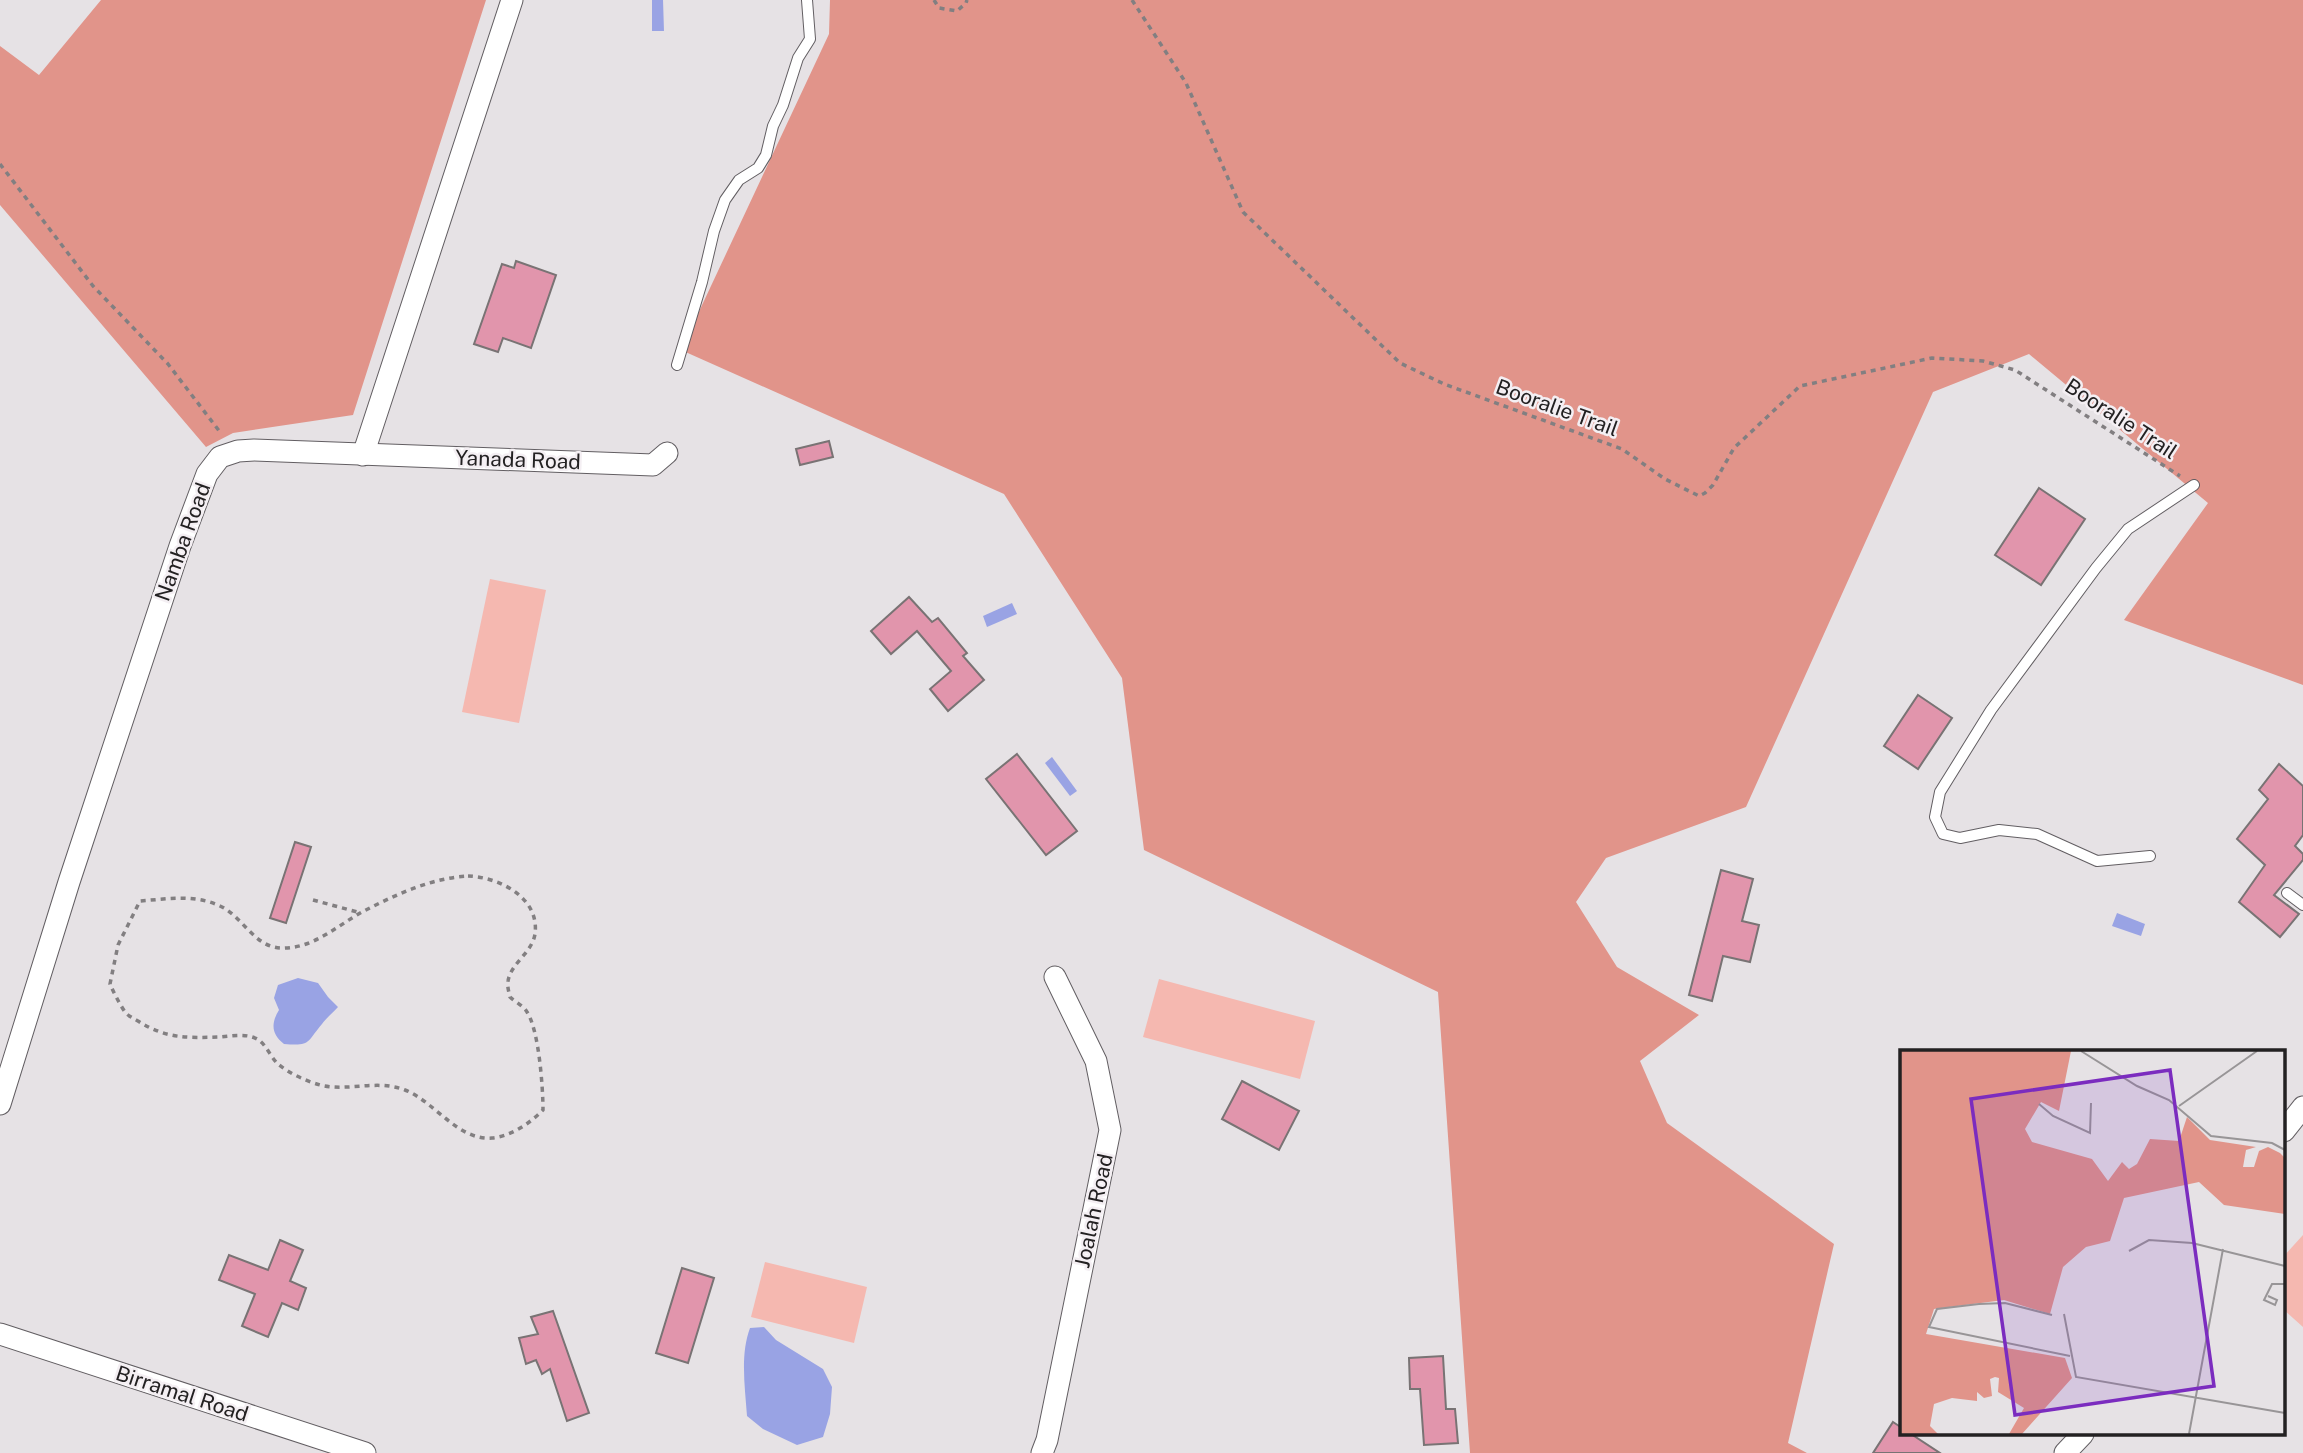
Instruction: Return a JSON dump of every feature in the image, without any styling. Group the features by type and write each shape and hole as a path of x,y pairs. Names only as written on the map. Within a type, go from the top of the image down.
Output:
{"street":[{"path":"363,455 512,0"},
{"name":"Namba Road","path":"0,1104 73,869 180,546 207,474 220,457 238,451 363,455"},
{"name":"Yanada Road","path":"363,455 653,465 667,453"},
{"name":"Joalah Road","path":"1042,1453 1111,1130 1096,1061 1055,977"},
{"path":"2286,1128 2303,1107"},
{"name":"Birramal Road","path":"0,1334 365,1453"},
{"path":"2065,1453 2080,1436"}],"lane":[{"path":"677,365 724,200 739,180 758,169 766,155 773,126 783,105 798,58 810,39 807,0"},
{"path":"2150,856 2096,861 2037,834 2000,830 1960,838 1943,834 1935,817 1940,792 1991,710 2096,568 2128,529 2194,485"},
{"path":"2287,893 2303,905"}],"path":[{"path":"934,0 939,8 957,10 966,4 967,0"},
{"name":"Booralie Trail","path":"1132,0 1186,83 1243,212 1400,363 1444,384 1622,449 1665,479 1699,495 1713,485 1734,448 1800,386 1932,358 1983,361 2015,369 2194,485"},
{"path":"0,164 93,286 168,364 220,432"},
{"path":"313,900 361,913 432,882 461,876 482,876 495,880 523,898 533,916 535,933 529,949 515,967 508,982 510,998 527,1011 541,1069 543,1110 531,1122 492,1138 475,1135 460,1128 434,1107 405,1090 372,1084 354,1087 321,1085 291,1073 277,1063 257,1039 237,1035 195,1038 158,1033 127,1014 110,984 118,945 140,901 187,898 206,900 223,907 261,942 283,949 306,946 361,913"}],"shaded area":[{"path":"101,0 486,0 353,415 233,433 206,447 0,205 0,46 39,75"},
{"path":"830,0 2303,0 2303,685 2124,620 2208,503 2029,354 1933,392 1746,807 1606,858 1576,902 1617,967 1699,1015 1640,1061 1667,1123 1834,1244 1788,1443 1807,1453 1470,1453 1438,992 1144,850 1122,678 1004,494 681,350 829,34"},
{"path":"490,579 546,590 519,723 462,712"},
{"path":"1159,979 1315,1021 1300,1079 1143,1037"},
{"path":"2303,1235 2303,1327 2286,1312 2286,1254"},
{"path":"765,1262 867,1287 854,1343 751,1317"}],"water":[{"path":"652,0 663,0 664,31 652,31"},
{"path":"1012,603 1017,614 987,627 983,616"},
{"path":"1052,757 1077,791 1070,796 1045,763"},
{"path":"2117,913 2145,924 2141,936 2112,926"},
{"path":"298,978 318,983 338,1007 307,1042 284,1044 274,1028 279,1010 274,998 278,985"},
{"path":"764,1327 776,1340 823,1369 832,1387 830,1414 823,1437 797,1445 763,1429 747,1416 744,1371 747,1338 750,1328"}],"building":[{"path":"516,261 556,275 531,348 503,338 498,352 474,344 502,264 514,268"},
{"path":"829,441 833,457 800,465 796,449"},
{"path":"2039,488 2085,519 2041,585 1995,555"},
{"path":"909,597 932,622 938,618 967,653 963,656 984,680 948,711 930,689 951,671 917,631 891,654 871,631"},
{"path":"1918,695 1952,718 1918,769 1884,746"},
{"path":"1017,754 1077,831 1046,855 986,779"},
{"path":"2279,764 2303,786 2303,835 2295,846 2303,854 2303,860 2274,895 2299,914 2280,937 2239,902 2265,865 2237,839 2268,799 2259,790"},
{"path":"295,842 311,847 286,923 270,918"},
{"path":"1721,870 1753,879 1742,921 1759,925 1750,962 1723,956 1712,1001 1689,995"},
{"path":"1242,1081 1299,1111 1279,1150 1222,1119"},
{"path":"280,1240 303,1250 290,1281 306,1288 298,1310 282,1303 268,1337 242,1326 255,1294 219,1280 229,1255 268,1270"},
{"path":"682,1268 714,1278 688,1363 656,1353"},
{"path":"553,1311 589,1413 567,1421 550,1369 542,1374 536,1360 526,1364 519,1338 538,1334 531,1317"},
{"path":"1443,1356 1446,1409 1455,1409 1458,1443 1424,1445 1420,1389 1410,1389 1409,1358"},
{"path":"1893,1422 1900,1427 1900,1436 1914,1436 1940,1453 1873,1453"}]}
